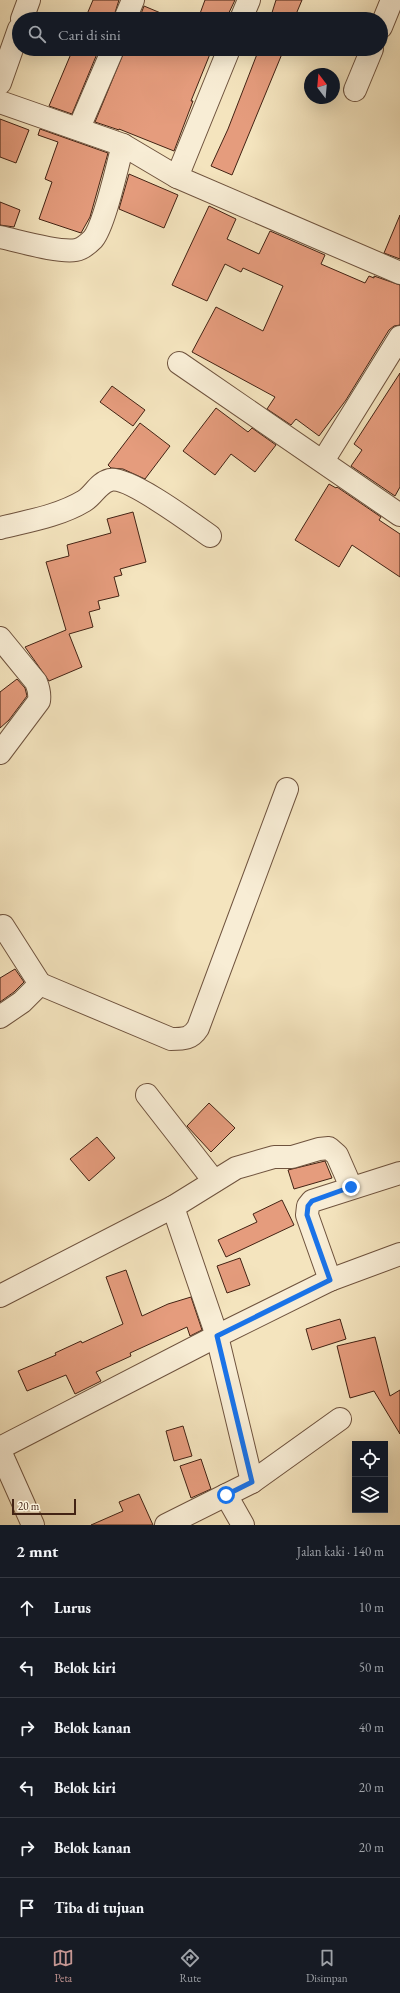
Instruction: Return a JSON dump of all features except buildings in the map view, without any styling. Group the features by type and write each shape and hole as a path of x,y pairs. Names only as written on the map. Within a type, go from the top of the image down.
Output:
{"street":[{"path":"25,12 29,0"},
{"path":"128,12 133,0"},
{"path":"244,12 249,0"},
{"path":"387,12 392,0"},
{"path":"0,83 12,49"},
{"path":"79,128 110,56"},
{"path":"177,177 226,56"},
{"path":"355,90 369,56"},
{"path":"0,102 79,128 123,145 177,177 400,273"},
{"path":"0,237 61,250 76,250 86,245 93,238 100,226 123,145"},
{"path":"323,461 400,337"},
{"path":"179,363 400,515"},
{"path":"0,528 62,511 85,500 101,484 111,480 123,481 170,508 210,536"},
{"path":"0,638 36,682 40,697 39,701 0,752"},
{"path":"3,926 40,984 171,1039 189,1038 198,1028 287,789"},
{"path":"0,1017 22,1002 40,984"},
{"path":"147,1095 214,1181"},
{"path":"0,1296 173,1208 236,1168 256,1161 274,1157 292,1157 319,1149 330,1148 337,1154 351,1187"},
{"path":"330,1280 307,1215 308,1206 312,1201 351,1187 400,1173"},
{"path":"173,1208 217,1336 252,1482"},
{"path":"0,1448 217,1336 330,1280 400,1254"},
{"path":"166,1525 252,1482 340,1419"},
{"path":"0,1451 33,1525"},
{"path":"226,1495 243,1525"}],"route":[{"path":"226,1495 252,1482 217,1336 330,1280 307,1215 308,1206 312,1201 351,1187"}]}
